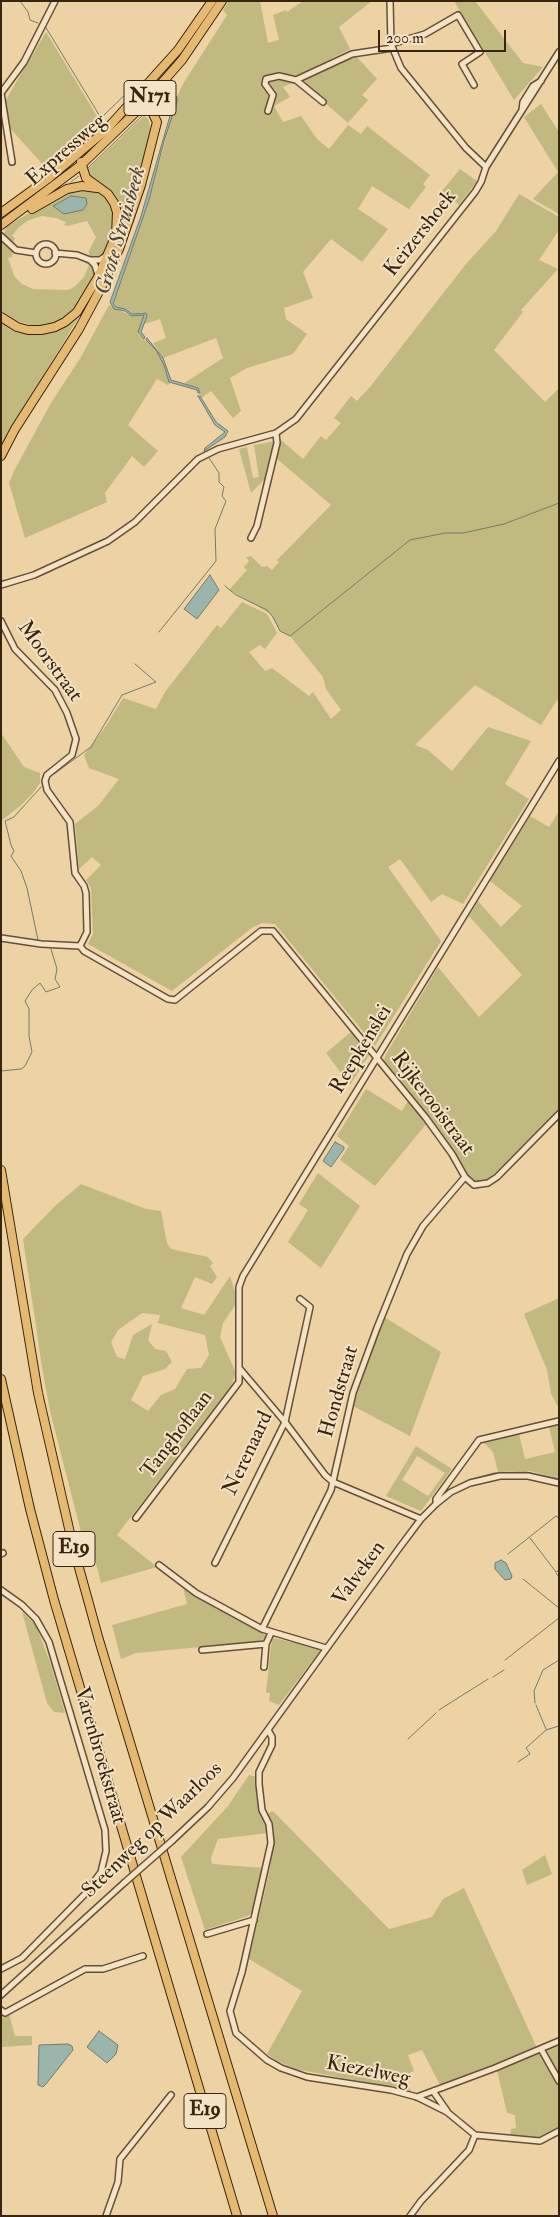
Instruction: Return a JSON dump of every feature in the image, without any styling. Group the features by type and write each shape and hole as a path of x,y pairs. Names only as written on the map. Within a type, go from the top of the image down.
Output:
{"highway":[{"name":"Expressweg","path":"1,213 82,152 132,104 178,50 212,1"},
{"name":"Expressweg","path":"1,225 81,165 140,108 182,60 222,1"},
{"path":"1,456 15,429 79,329 107,275 138,194 156,128 156,120 150,108 149,98"},
{"path":"132,104 151,116 156,128"},
{"path":"1,317 17,327 28,330 55,327 66,322 77,312 98,277 116,235 117,212 112,200 86,178 81,165 82,152"},
{"path":"18,214 28,212 67,189 82,186 100,189"},
{"name":"E19","path":"1,1170 38,1393 73,1546 99,1640 273,2216"},
{"name":"E19","path":"1,1379 30,1509 69,1652 237,2216"}],"street":[{"path":"12,162 2,93 24,62 55,1"},
{"path":"390,1 392,46 401,68 460,141 486,167"},
{"path":"296,80 352,54 392,46 425,34 458,15 480,52 462,64 474,84"},
{"name":"Keizershoek","path":"1,585 34,575 71,559 121,533 135,522 198,459 223,448 257,440 276,433 296,419 475,192 486,167 559,52"},
{"path":"268,112 273,95 265,84 266,79 279,76 296,80 323,102"},
{"path":"1,236 16,250 36,253"},
{"path":"46,244 52,246 56,253 52,261 46,264 38,260 36,253 38,248 46,244"},
{"path":"56,253 78,255 90,260 95,265 98,277"},
{"path":"90,260 100,260 108,254"},
{"path":"251,538 257,526 277,443 276,433"},
{"name":"Moorstraat","path":"1,621 15,649 55,690 67,713 76,739 72,754 47,775 45,782 48,790 70,822 75,873 84,886 86,893 87,932 80,946"},
{"name":"Reepkenslei","path":"240,1368 239,1287 243,1276 559,761"},
{"name":"Rijkerooistraat","path":"80,946 84,951 168,999 175,1000 261,931 268,929 274,931 431,1124 465,1176"},
{"path":"1,938 42,944 80,946"},
{"path":"465,1176 477,1186 490,1182 559,1114"},
{"name":"Hondstraat","path":"262,1629 333,1482 353,1393 407,1254 424,1226 465,1176"},
{"name":"Nerenaard","path":"215,1563 285,1422 310,1306 300,1299"},
{"path":"240,1368 333,1482 421,1519"},
{"name":"Tanghoflaan","path":"136,1518 239,1382 240,1368"},
{"path":"436,1504 436,1499 479,1440 559,1421"},
{"path":"436,1504 451,1492 470,1483 500,1476 528,1476 559,1484"},
{"name":"Valveken","path":"326,1648 421,1519 436,1504"},
{"path":"159,1565 196,1593 262,1629 326,1648"},
{"name":"Varenbroekstraat","path":"1,1590 22,1605 36,1619 49,1642 105,1830 106,1851 101,1872 85,1894 22,1958 1,1970"},
{"path":"264,1667 266,1644 271,1633"},
{"path":"202,1650 266,1644"},
{"name":"Steenweg op Waarloos","path":"1,1995 208,1807 233,1778 326,1648"},
{"name":"Kiezelweg","path":"268,1730 272,1737 272,1745 259,1772 259,1798 262,1810 269,1824 271,1844 242,1972 230,2011 233,2028 236,2033 267,2060 281,2068 307,2077 392,2090 417,2097 447,2112 475,2135"},
{"path":"207,1934 254,1920"},
{"path":"1,2010 5,2012 85,1969 103,1969 143,1956"},
{"path":"417,2097 495,2068 559,2041"},
{"path":"541,2049 559,2081"},
{"path":"433,2090 447,2112"},
{"path":"106,2216 118,2182 120,2159 126,2149 171,2095"},
{"path":"410,2216 421,2201 469,2150 475,2135 540,2141 559,2131"}],"shaded area":[{"path":"229,1 260,1 268,43 279,40 273,15 286,10 287,12 303,1 372,1 339,27 350,49 301,74 294,76 281,74 296,81 283,87 290,97 274,106 283,122 301,116 317,139 329,149 348,125 361,134 367,126 430,175 423,184 426,187 409,209 372,186 358,209 388,229 362,262 331,239 303,272 313,298 284,308 286,319 307,334 293,354 247,368 230,378 241,411 233,418 211,391 201,398 198,388 183,384 223,358 216,338 163,358 153,343 166,338 160,319 144,324 147,316 143,312 133,314 113,304 149,200 177,97 183,84 227,15 223,10"},
{"path":"454,1 475,1 523,63 543,67 514,100"},
{"path":"46,32 98,118 44,166 9,127 4,103"},
{"path":"355,55 377,79 362,95 368,100 348,123 301,82 301,79"},
{"path":"541,104 559,132 559,214 533,199 558,172 524,117"},
{"path":"144,116 148,119 151,128 135,191 122,228 123,214 117,198 111,190 90,177 87,170"},
{"path":"460,169 477,181 459,205 442,191"},
{"path":"78,188 100,192 107,197 114,211 114,231 103,256 99,258 89,257 89,251 96,237 87,221 67,226 64,225 66,222 56,218 42,216 29,220 19,227 12,236 15,238 13,242 9,242 5,237 6,227 59,195"},
{"path":"519,194 559,217 559,230 539,260 558,269 521,310 523,312 494,350 545,402 559,388 559,697 541,725 475,685 415,745 428,750 452,771 488,727 531,741 505,784 529,799 463,904 442,894 431,902 400,859 388,867 441,941 375,1046 275,924 262,923 253,927 172,991 88,944 93,934 91,888 86,880 101,865 92,857 79,869 75,824 98,806 119,779 89,768 84,755 106,726 123,698 156,709 165,692 217,625 221,628 242,602 267,614 277,633 265,649 260,645 249,652 265,671 272,668 309,696 313,692 331,719 341,710 326,689 323,677 290,636 280,631 271,614 229,590 247,570 244,567 249,561 246,557 251,556 262,567 267,566 272,570 279,562 277,560 331,505 276,458 280,439 303,459 321,436 326,440 341,423 334,418 351,396 357,401 370,387 466,264 496,231"},
{"path":"1,240 13,250 12,257 8,258 14,276 22,284 33,289 68,290 84,277 89,265 86,262 93,266 94,277 77,306 60,320 46,325 35,326 16,321 1,311"},
{"path":"88,302 1,447 1,321 26,333 50,333 65,326"},
{"path":"109,305 131,316 145,315 138,334 156,350 166,368 170,383 168,385 157,379 128,425 158,451 144,467 132,456 105,493 107,502 25,538 9,483 51,403 81,357"},
{"path":"275,441 267,477 251,493 239,449 247,447 253,478 259,477 254,445"},
{"path":"1,733 24,767 40,773 40,783 20,806 1,821"},
{"path":"558,813 559,1110 505,1164 486,1181 479,1182 470,1179 441,1133 384,1061 385,1056 438,967 479,1017 522,975 469,916 478,901 501,927 522,906 490,881 530,816 549,827"},
{"path":"352,1031 370,1054 350,1085 326,1053"},
{"path":"366,1089 402,1111 408,1101 427,1123 375,1186 340,1160 349,1146 337,1136"},
{"path":"318,1173 360,1206 321,1268 288,1242 308,1210 299,1204"},
{"path":"81,1184 146,1209 161,1211 167,1243 171,1249 208,1257 213,1263 210,1266 217,1277 212,1284 195,1277 181,1308 204,1315 230,1276 238,1301 223,1323 220,1337 236,1373 231,1386 117,1535 157,1567 101,1583 89,1536 82,1536 50,1411 23,1239 55,1206","holes":["142,1313 160,1315 158,1323 205,1335 209,1355 201,1368 187,1369 175,1389 161,1395 148,1411 131,1400 143,1376 165,1369 172,1362 166,1351 155,1349 148,1340 152,1324 133,1335 125,1359 117,1357 111,1342 118,1330"]},
{"path":"559,1298 559,1409 551,1394 547,1370 524,1314"},
{"path":"384,1317 441,1352 410,1436 353,1406"},
{"path":"559,1424 559,1479 530,1471 498,1472 493,1452 484,1443 519,1434 525,1459 555,1452 549,1427"},
{"path":"416,1446 452,1469 421,1511 386,1496","holes":["417,1456 445,1473 428,1496 402,1480"]},
{"path":"183,1587 266,1635 264,1639 254,1642 136,1653 121,1659 112,1625 187,1604"},
{"path":"22,1612 36,1625 51,1665 65,1713 54,1712 47,1703"},
{"path":"273,1638 319,1648 320,1651 279,1705 269,1701 270,1693 266,1693"},
{"path":"249,1775 257,1777 258,1805 267,1825 268,1833 218,1839 211,1858 212,1864 264,1868 253,1912 248,1916 205,1930 181,1857 228,1806"},
{"path":"273,1811 389,1929 432,1917 443,1899 464,1888 537,2048 440,2085 422,2050 408,2055 414,2071 404,2076 411,2091 296,2069 279,2062 267,2054 302,1991 249,1959 270,1869 274,1830 267,1814"},
{"path":"545,1855 552,1874 527,1885 522,1870"},
{"path":"9,2014 15,2036 32,2036 32,2045 1,2047 1,2019"},
{"path":"559,2043 559,2075 544,2049"},
{"path":"540,2052 559,2085 559,2129 536,2139 510,2136 511,2129 516,2128 515,2115 507,2113 497,2070"}],"water":[{"path":"174,95 177,97 177,102 164,141 149,200 113,304 132,314 146,313 147,316 141,332 145,337 144,339 138,332 144,315 131,316 125,311 114,309 110,302 141,216 174,102 172,100"},
{"path":"71,196 86,198 87,204 83,210 64,214 53,206"},
{"path":"147,338 163,358 171,380 198,388 200,393 197,390 169,382 164,365 156,350 146,340"},
{"path":"198,396 200,396 216,422 228,431 225,437 204,451 205,448 225,432 215,425"},
{"path":"210,575 219,590 197,619 184,609"},
{"path":"335,1142 344,1147 344,1149 331,1167 323,1161"},
{"path":"501,1560 506,1563 512,1576 511,1579 505,1580 495,1569 495,1563"},
{"path":"99,2031 118,2045 116,2054 107,2063 87,2047"},
{"path":"68,2044 72,2046 73,2050 43,2087 38,2085 39,2045"}],"waterway":[{"name":"Grote Struisbeek","path":"20,1 28,12 30,20 38,23"},
{"name":"Grote Struisbeek","path":"45,26 101,118 137,83"},
{"path":"87,169 143,115"},
{"path":"71,182 79,176"},
{"name":"Grote Struisbeek","path":"159,632 216,561 215,529 226,501 222,496 224,487 219,482 219,473 209,458"},
{"path":"225,586 236,595 267,610 280,631 290,636 410,540 445,533 463,533 504,524 559,503"},
{"name":"Grote Struisbeek","path":"54,774 91,747 122,695 156,682 135,664"},
{"name":"Grote Struisbeek","path":"38,940 27,888 21,871 11,856 14,851 5,821 14,817 41,787"},
{"name":"Grote Struisbeek","path":"1,1071 21,1069 25,1066 32,1052 29,1036 29,1009 25,1001 32,990 40,983 46,992 60,987 55,979 57,969 51,949"},
{"path":"443,1493 468,1480 494,1473 526,1472 559,1479"},
{"path":"508,1554 556,1516 559,1518"},
{"path":"530,1538 556,1572 558,1571"},
{"path":"556,1573 559,1577"},
{"path":"523,1579 559,1608"},
{"path":"505,1660 559,1618"},
{"path":"535,1703 534,1691 543,1670 559,1660"},
{"path":"493,1677 504,1670"},
{"path":"439,1710 488,1679"},
{"path":"536,1705 546,1729"},
{"path":"408,1739 436,1713"},
{"path":"518,1762 530,1754 526,1748 546,1730 559,1726"}]}
